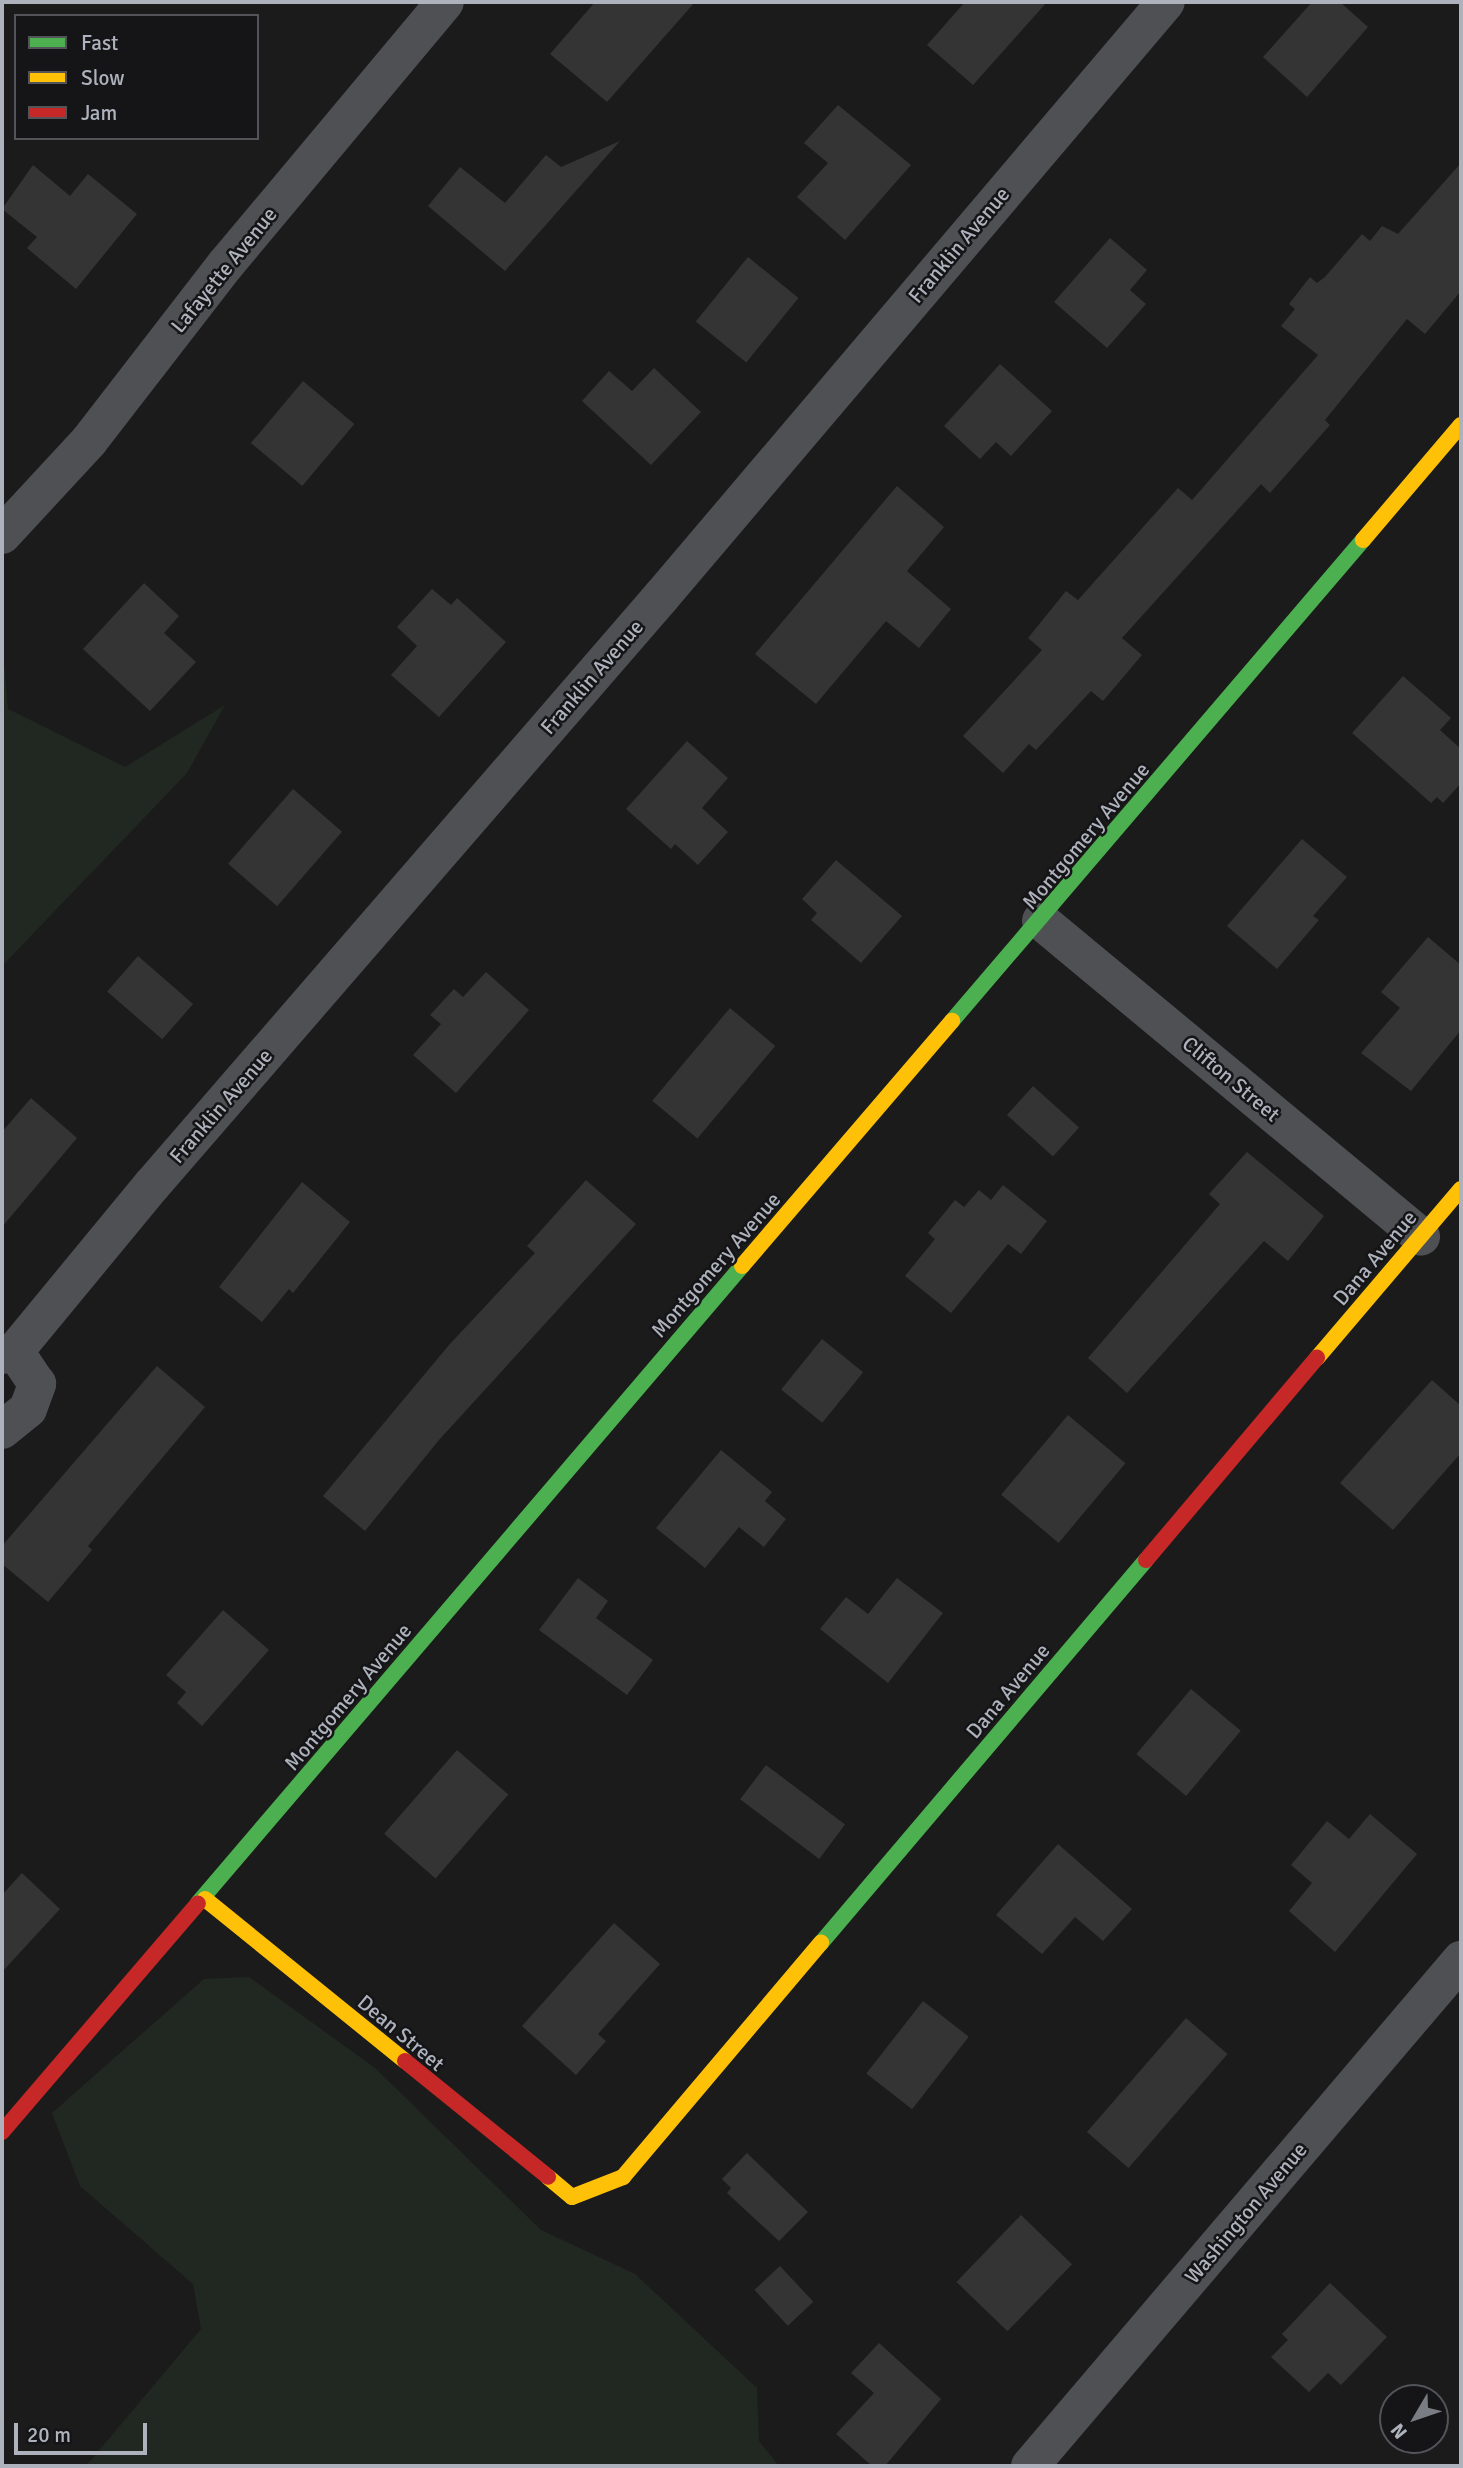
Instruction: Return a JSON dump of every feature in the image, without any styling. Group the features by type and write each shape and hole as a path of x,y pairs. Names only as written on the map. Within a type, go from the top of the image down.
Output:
{"street":[{"name":"Lafayette Avenue","path":"2,536 89,441 226,264 444,2"},
{"name":"Franklin Avenue","path":"2,1430 28,1409 37,1384 9,1353 661,597 1166,2"},
{"name":"Montgomery Avenue","path":"2,2132 205,1899 581,1453 1041,921 1461,425"},
{"name":"Clifton Street","path":"1041,921 1421,1237"},
{"name":"Dana Avenue","path":"572,2197 624,2177 1461,1189"},
{"name":"Dean Street","path":"205,1899 572,2197"},
{"name":"Washington Avenue","path":"1030,2466 1461,1960"}],"shaded area":[{"path":"2,638 8,709 125,767 225,705 187,773 2,966"},
{"path":"249,1977 375,2068 541,2230 635,2274 757,2388 759,2441 779,2466 86,2466 201,2329 193,2284 80,2186 52,2113 204,1979"}],"building":[{"path":"595,2 695,2 607,102 550,54"},
{"path":"965,2 1047,2 973,85 927,45"},
{"path":"1312,2 1340,2 1368,27 1307,97 1263,57"},
{"path":"838,105 911,165 845,240 797,197 828,163 804,143"},
{"path":"620,141 505,271 428,206 460,167 505,203 546,155 561,167"},
{"path":"1461,163 1461,291 1425,334 1407,319 1325,420 1330,425 1270,493 1261,484 1122,638 1142,655 1103,701 1091,691 1036,750 1029,744 1003,773 963,736 1042,650 1028,638 1066,591 1078,600 1178,488 1192,500 1318,355 1281,326 1295,309 1289,304 1310,277 1317,283 1325,277 1362,234 1370,241 1382,226 1398,234"},
{"path":"33,165 70,196 88,174 137,214 76,289 27,248 37,237 2,209"},
{"path":"1110,238 1147,270 1130,290 1146,304 1107,348 1054,302"},
{"path":"748,257 799,298 746,362 696,322"},
{"path":"1000,364 1052,411 1011,456 996,442 980,459 944,426"},
{"path":"654,368 701,412 651,465 582,401 609,371 632,391"},
{"path":"303,381 354,424 302,486 251,443"},
{"path":"897,486 944,527 907,571 951,609 919,648 886,621 816,704 755,654"},
{"path":"144,583 179,616 164,633 196,662 150,711 83,649"},
{"path":"432,589 451,605 457,598 506,642 439,717 391,675 417,646 397,627"},
{"path":"1403,676 1451,718 1440,730 1461,749 1461,783 1443,803 1437,797 1431,803 1352,733"},
{"path":"687,741 728,778 702,808 728,832 698,865 675,844 671,849 626,809"},
{"path":"293,789 342,832 277,906 228,864"},
{"path":"1302,839 1347,877 1313,916 1319,920 1277,969 1227,926"},
{"path":"836,860 902,916 861,963 811,920 817,913 802,899"},
{"path":"1428,937 1461,965 1461,1030 1411,1091 1361,1053 1400,1008 1381,992"},
{"path":"138,956 193,1004 162,1039 107,991"},
{"path":"486,972 529,1010 456,1093 413,1055 441,1024 430,1015 454,989 463,997"},
{"path":"730,1008 775,1046 697,1139 652,1101"},
{"path":"1033,1086 1079,1127 1053,1156 1007,1115"},
{"path":"31,1098 77,1138 2,1227 2,1132"},
{"path":"1247,1152 1324,1216 1288,1261 1264,1241 1127,1393 1088,1358 1220,1204 1209,1194"},
{"path":"586,1180 636,1224 439,1440 365,1531 323,1496 449,1345 535,1253 527,1246"},
{"path":"302,1182 350,1222 293,1293 289,1289 262,1322 219,1287"},
{"path":"1003,1185 1047,1221 1021,1254 1008,1244 951,1313 905,1276 935,1239 928,1233 955,1200 964,1207 979,1190 991,1200"},
{"path":"822,1339 863,1372 822,1423 781,1390"},
{"path":"157,1366 205,1407 88,1546 92,1550 48,1602 2,1564 2,1546"},
{"path":"1432,1380 1461,1406 1461,1453 1393,1530 1340,1483"},
{"path":"1068,1415 1125,1463 1059,1543 1001,1495"},
{"path":"721,1450 772,1492 765,1501 786,1519 764,1547 739,1527 705,1568 656,1528"},
{"path":"578,1578 608,1601 596,1618 653,1660 627,1695 539,1630"},
{"path":"897,1578 943,1613 888,1683 820,1629 846,1597 868,1614"},
{"path":"223,1610 269,1650 202,1726 177,1703 186,1692 166,1675"},
{"path":"1191,1689 1241,1731 1186,1796 1136,1754"},
{"path":"457,1750 508,1795 435,1878 384,1834"},
{"path":"766,1765 845,1825 819,1859 740,1799"},
{"path":"1370,1814 1417,1854 1335,1952 1289,1911 1312,1883 1291,1865 1327,1821 1349,1839"},
{"path":"1058,1844 1132,1909 1103,1941 1075,1917 1042,1954 996,1915"},
{"path":"22,1873 60,1909 2,1972 2,1895"},
{"path":"614,1923 660,1964 598,2034 606,2041 576,2075 522,2026"},
{"path":"923,2001 969,2037 912,2109 866,2073"},
{"path":"1186,2018 1228,2054 1128,2168 1087,2132"},
{"path":"747,2153 808,2212 779,2241 727,2193 731,2188 722,2179"},
{"path":"1021,2215 1072,2264 1007,2331 956,2282"},
{"path":"780,2266 813,2302 788,2326 754,2290"},
{"path":"1330,2283 1387,2337 1341,2385 1328,2373 1309,2392 1271,2357 1288,2340 1282,2334"},
{"path":"879,2343 941,2399 885,2466 872,2466 836,2434 874,2393 851,2373"}],"traffic: fast":[{"path":"952,1021 1363,540"},
{"path":"198,1903 742,1266"},
{"path":"821,1943 1146,1560"}],"traffic: slow":[{"path":"1363,540 1461,425"},
{"path":"742,1266 952,1021"},
{"path":"1317,1358 1461,1189"},
{"path":"205,1899 405,2061"},
{"path":"548,2177 572,2197 623,2177 821,1943"}],"traffic: jam":[{"path":"1146,1560 1317,1358"},
{"path":"2,2132 198,1903"},
{"path":"405,2061 548,2177"}]}
